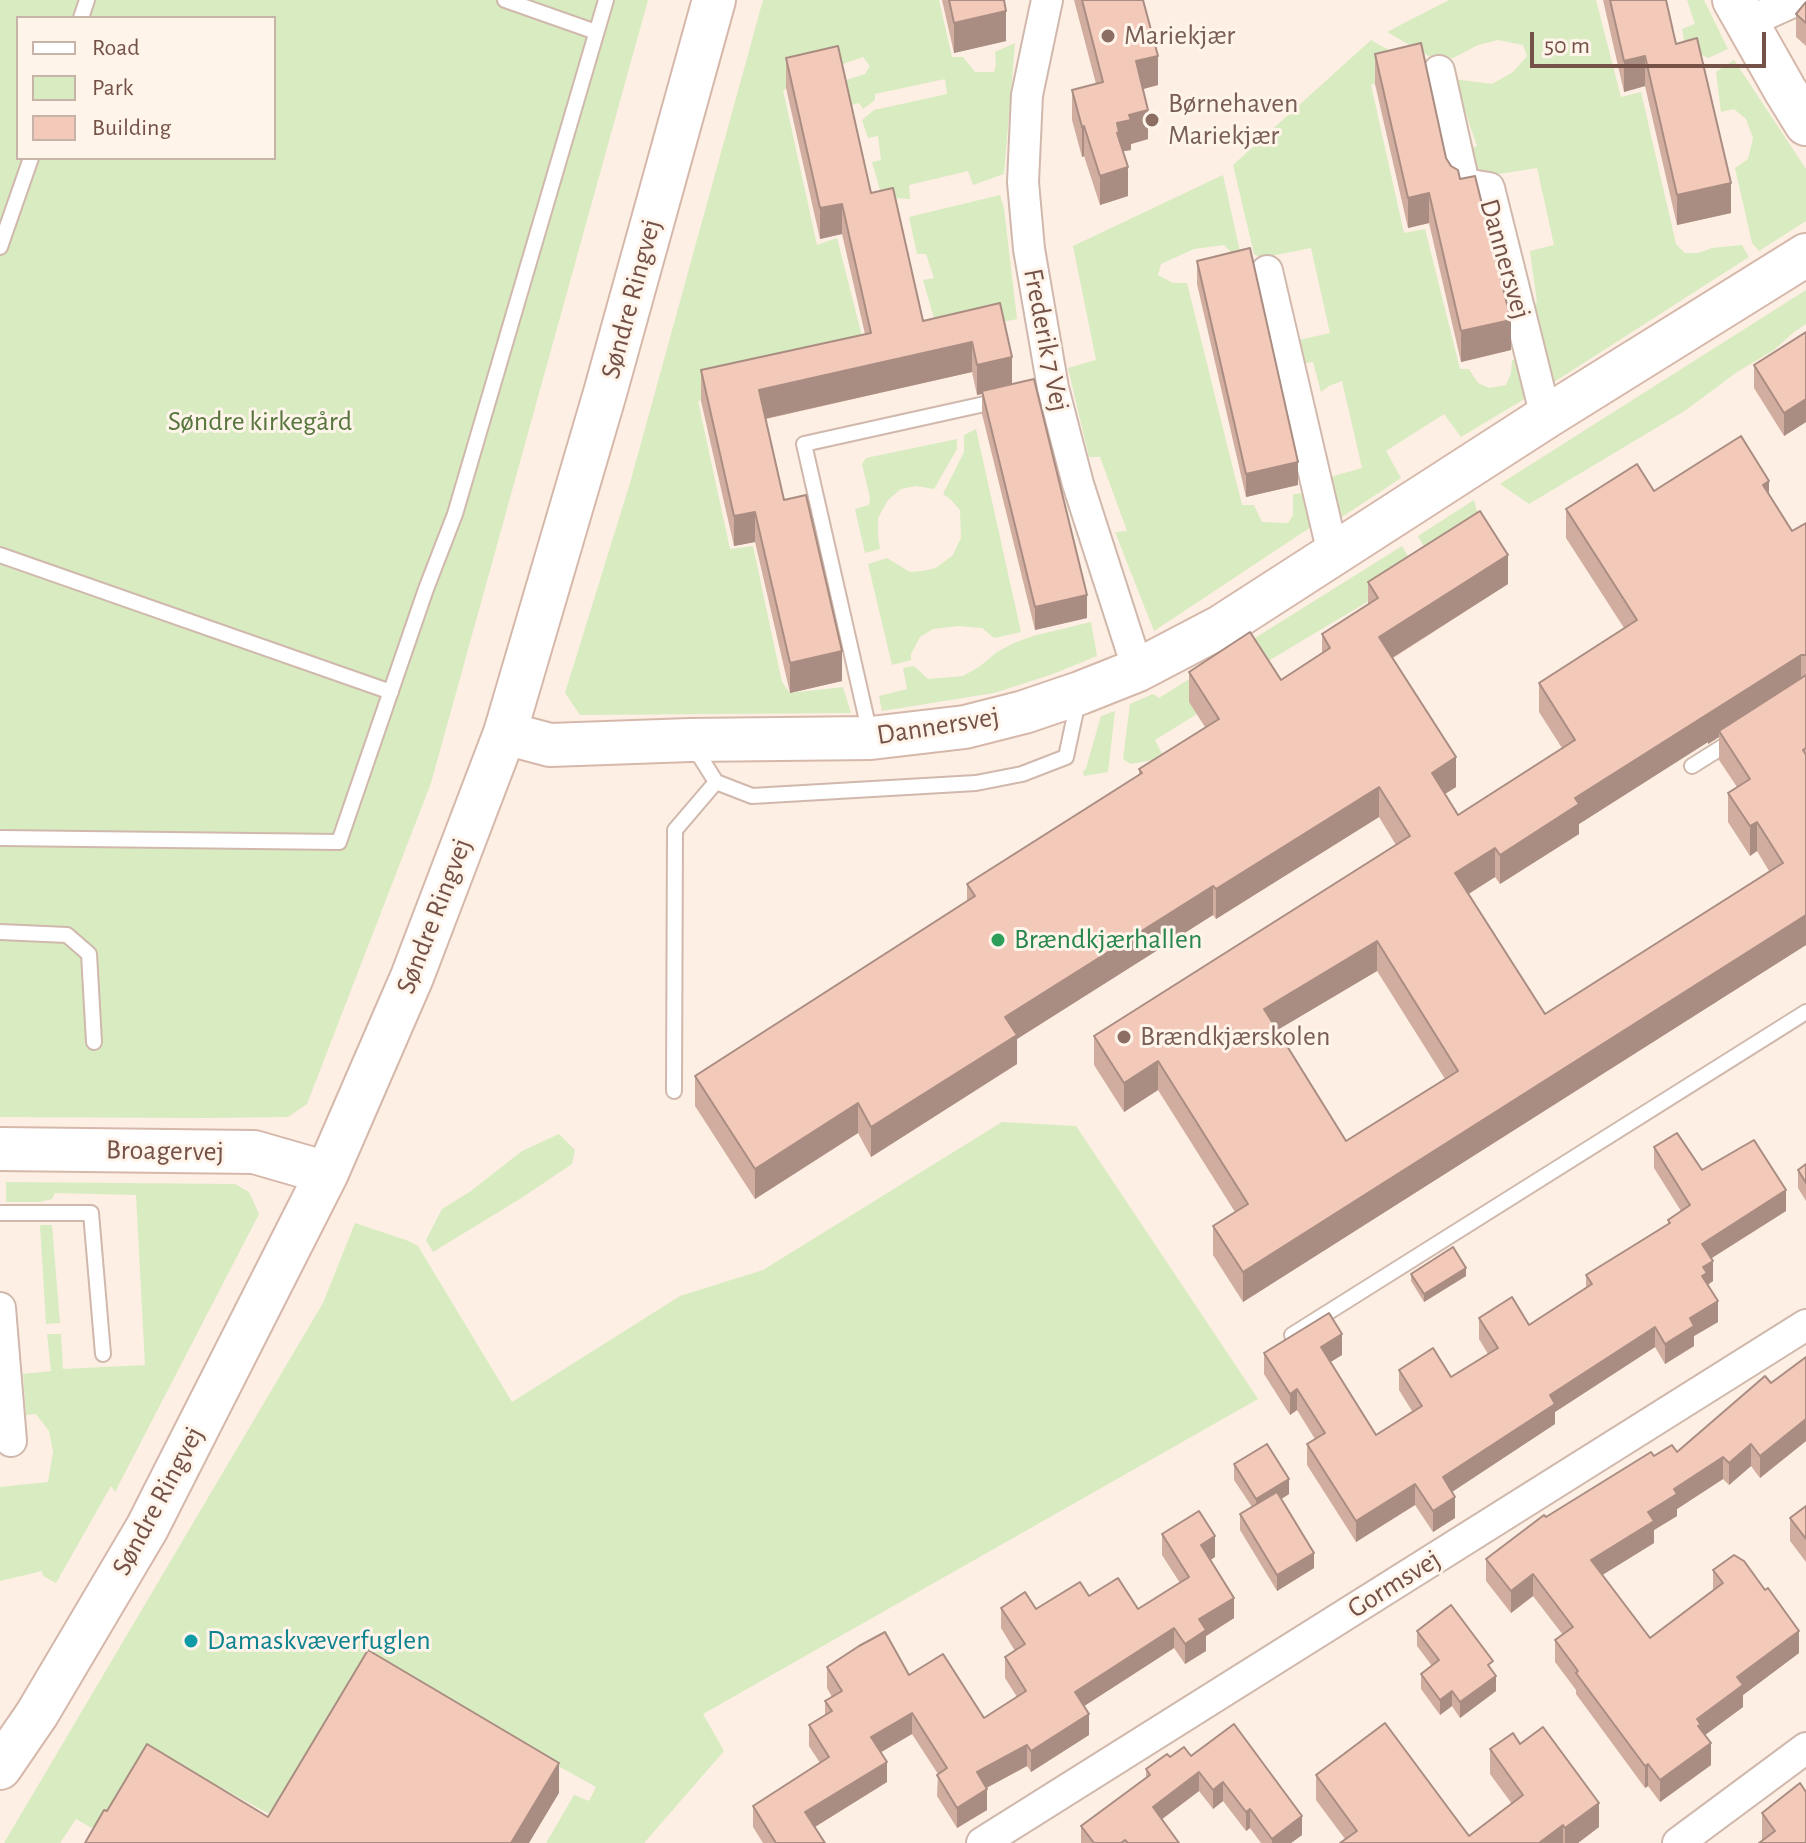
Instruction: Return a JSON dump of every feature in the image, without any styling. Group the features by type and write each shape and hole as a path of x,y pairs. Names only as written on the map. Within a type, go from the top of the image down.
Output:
{"main road":[{"name":"Søndre Ringvej","path":"0,1768 37,1714 147,1528 327,1173 412,977 505,733 605,393 714,0"},
{"path":"1740,11 1806,124"},
{"name":"Dannersvej","path":"505,733 550,745 871,738 965,727 1080,693 1138,670 1222,626 1546,417 1806,255"},
{"name":"Broagervej","path":"0,1149 254,1152 327,1173"}],"street":[{"name":"Frederik 7 Vej","path":"1047,0 1027,95 1023,182 1046,390 1138,670"},
{"path":"1740,11 1797,0"},
{"name":"Dannersvej","path":"1439,71 1464,184 1489,188 1546,417"},
{"path":"1267,271 1333,554"},
{"path":"0,1308 11,1441"},
{"name":"Gormsvej","path":"982,1843 1806,1325"},
{"path":"1678,1843 1806,1748"}],"lane":[{"path":"505,0 596,32"},
{"path":"0,838 339,842 455,514 606,0"},
{"path":"0,247 30,160"},
{"path":"871,738 804,444 1012,397"},
{"path":"0,555 391,692"},
{"path":"690,740 716,782 752,796 976,783 1022,774 1066,757 1080,693"},
{"path":"1692,766 1743,734"},
{"path":"674,1091 675,830 716,782"},
{"path":"0,932 67,935 89,954 94,1042"},
{"path":"1292,1335 1806,1012"},
{"path":"0,1213 91,1213 103,1354"}],"green space":[{"name":"Søndre kirkegård","path":"0,0 648,0 431,783 307,1104 288,1117 0,1117"},
{"path":"763,0 939,0 952,57 963,57 975,72 994,72 995,52 1015,43 1004,174 973,185 968,171 909,185 910,199 882,197 872,162 881,160 878,136 868,138 862,120 874,110 947,94 945,79 875,94 875,100 863,109 859,103 848,106 843,81 865,74 870,66 863,57 826,70 822,77 783,90 817,245 837,238 868,360 698,401 730,549 753,546 782,682 790,693 843,687 851,713 580,715 565,693 630,483"},
{"path":"1449,0 1596,0 1621,97 1641,92 1676,244 1685,253 1742,245 1749,257 1551,384 1530,305 1537,303 1530,251 1554,245 1537,168 1480,180 1472,148 1477,146 1454,79 1492,84 1513,72 1527,56 1523,45 1498,40 1478,45 1453,58 1432,58 1387,32"},
{"path":"1687,0 1704,0 1728,49 1708,58 1685,46 1682,29 1695,24"},
{"path":"1371,40 1421,68 1371,85 1404,233 1425,229 1460,369 1469,369 1478,383 1489,388 1506,385 1512,360 1519,359 1531,395 1461,437 1444,414 1386,451 1401,478 1336,521 1323,479 1362,468 1342,381 1321,392 1313,362 1300,364 1294,341 1330,333 1311,248 1261,258 1254,254 1233,165"},
{"path":"1734,60 1806,169 1806,221 1759,251 1752,243 1735,168 1748,159 1753,138 1746,119 1734,109 1721,112 1716,72"},
{"path":"1223,175 1243,265 1224,245 1194,249 1161,264 1158,275 1173,283 1187,283 1242,505 1254,505 1262,522 1288,523 1293,515 1293,494 1305,493 1311,527 1154,631 1115,532 1127,531 1100,457 1089,457 1068,368 1096,360 1073,246"},
{"path":"1000,195 1017,319 944,334 938,332 923,280 934,278 926,254 917,254 909,217"},
{"path":"1806,290 1806,324 1774,350 1737,372 1686,410 1529,504 1500,484"},
{"path":"976,429 1021,632 994,638 982,628 958,626 933,629 920,637 911,660 892,665 868,564 887,558 910,572 922,571 936,568 953,555 961,538 960,510 943,494 964,452 964,435"},
{"path":"957,439 957,449 934,489 916,486 901,489 888,500 878,518 880,549 865,553 855,509 869,505 862,464 866,458"},
{"path":"1474,500 1481,526 1431,559 1418,536"},
{"path":"1402,546 1415,569 1372,599 1255,669 1197,714 1155,740 1164,758 1131,764 1123,759 1130,704 1153,694 1159,698"},
{"path":"1091,622 1097,656 994,693 882,711 879,696 907,689 903,668 914,666 928,679 963,676 1014,643"},
{"path":"1115,711 1108,772 1084,776 1101,716"},
{"path":"1002,1122 1076,1126 1258,1399 703,1714 724,1751 644,1843 546,1843 574,1795 589,1801 596,1787 366,1659 269,1814 198,1775 97,1831 76,1819 60,1843 4,1843 323,1303 355,1223 418,1246 512,1402 680,1296 763,1270"},
{"path":"559,1134 575,1150 572,1164 433,1252 426,1240 442,1209 471,1191 522,1151"},
{"path":"6,1182 235,1184 249,1192 259,1214 115,1492 111,1486 56,1583 43,1576 42,1571 0,1581 0,1487 48,1482 53,1452 49,1431 36,1414 26,1415 23,1374 51,1371 47,1334 61,1334 63,1369 145,1365 136,1195 55,1193 52,1199 40,1202 6,1202"},
{"path":"40,1225 52,1225 60,1323 46,1324"}],"building":[{"path":"949,0 1004,0 1006,11 954,23"},
{"path":"1082,0 1143,0 1158,56 1136,61 1148,110 1129,115 1131,120 1117,123 1117,133 1128,167 1100,176 1072,90 1103,82"},
{"path":"1610,0 1666,0 1676,44 1697,38 1731,183 1677,195 1645,56 1624,61"},
{"path":"1806,2 1806,23 1796,14"},
{"path":"1421,43 1446,158 1458,170 1460,179 1475,176 1511,320 1461,331 1429,193 1408,198 1375,54"},
{"path":"838,46 871,193 893,188 923,321 1000,303 1012,357 977,365 972,342 759,390 784,500 806,495 842,651 790,663 755,512 734,516 701,370 871,333 842,204 820,208 786,58"},
{"path":"1250,248 1298,462 1246,474 1197,261"},
{"path":"1806,332 1806,399 1784,413 1754,365"},
{"path":"1034,379 1087,595 1035,607 982,391"},
{"path":"1741,436 1769,481 1763,485 1792,531 1806,523 1806,655 1801,655 1575,798 1579,804 1500,855 1495,848 1455,873 1545,1014 1783,863 1757,822 1750,826 1728,793 1750,779 1719,731 1806,675 1806,748 1803,750 1806,755 1806,915 1243,1272 1213,1226 1248,1204 1158,1061 1124,1083 1094,1036 1410,836 1379,787 1216,889 1213,886 1005,1017 1017,1035 871,1127 858,1103 755,1169 695,1076 975,896 967,884 1142,773 1139,769 1219,719 1189,672 1250,632 1281,680 1330,648 1322,634 1378,598 1368,582 1480,511 1508,555 1379,637 1456,757 1432,773 1458,815 1575,740 1539,683 1637,620 1566,509 1637,464 1654,491","holes":["1377,941 1458,1071 1346,1141 1264,1009"]},
{"path":"1677,1133 1702,1170 1754,1140 1786,1190 1702,1244 1713,1261 1703,1267 1707,1273 1702,1276 1718,1301 1690,1318 1694,1326 1665,1344 1655,1327 1550,1395 1555,1404 1443,1477 1455,1497 1433,1511 1415,1484 1356,1521 1307,1444 1325,1433 1297,1389 1290,1394 1264,1353 1329,1313 1342,1334 1321,1347 1376,1435 1422,1406 1399,1370 1433,1348 1451,1377 1498,1348 1479,1318 1512,1297 1529,1325 1592,1284 1586,1275 1670,1223 1668,1220 1690,1205 1654,1147"},
{"path":"1806,1164 1806,1183 1798,1170"},
{"path":"1453,1247 1466,1268 1424,1294 1411,1274"},
{"path":"1806,1357 1806,1419 1760,1456 1751,1444 1729,1463 1723,1457 1674,1489 1677,1494 1648,1512 1654,1521 1591,1560 1650,1638 1723,1583 1713,1570 1734,1555 1744,1561 1765,1590 1768,1588 1799,1631 1737,1677 1743,1685 1697,1719 1701,1725 1698,1726 1711,1743 1660,1780 1648,1764 1645,1766 1555,1640 1573,1627 1533,1574 1511,1591 1486,1559 1544,1515 1546,1517 1651,1452 1654,1456 1672,1445 1677,1452 1765,1376 1771,1383"},
{"path":"1267,1444 1289,1479 1256,1499 1234,1464"},
{"path":"1277,1492 1314,1553 1277,1575 1240,1514"},
{"path":"1806,1506 1806,1539 1790,1518"},
{"path":"1199,1511 1215,1536 1201,1545 1234,1598 1199,1619 1206,1630 1185,1644 1174,1628 1075,1692 1089,1714 1031,1751 1027,1745 977,1772 987,1789 957,1808 937,1775 947,1768 912,1713 871,1737 887,1762 805,1812 825,1843 776,1843 753,1806 829,1757 809,1725 832,1711 825,1701 842,1691 827,1667 885,1632 909,1675 943,1654 984,1718 1026,1691 1005,1657 1025,1644 1001,1608 1025,1592 1036,1609 1080,1582 1089,1596 1118,1578 1138,1609 1189,1577 1162,1534"},
{"path":"1451,1605 1493,1661 1488,1665 1496,1676 1460,1702 1452,1691 1440,1700 1421,1674 1439,1660 1417,1631"},
{"path":"368,1650 559,1763 511,1843 85,1843 147,1744 268,1817"},
{"path":"1385,1723 1469,1836 1523,1795 1490,1749 1513,1733 1520,1744 1543,1727 1599,1803 1539,1843 1340,1843 1357,1831 1316,1775"},
{"path":"1234,1724 1302,1816 1272,1839 1250,1809 1246,1812 1223,1782 1213,1790 1199,1772 1153,1807 1179,1843 1128,1843 1125,1840 1121,1843 1094,1843 1081,1826 1150,1775 1146,1769 1167,1754 1170,1757 1184,1747 1191,1756"},
{"path":"1800,1783 1806,1792 1806,1843 1759,1843 1775,1831 1762,1813"}],"place":[{"name":"Mariekjær","path":"1108,36"},
{"name":"Børnehaven Mariekjær","path":"1152,120"},
{"name":"Brændkjærhallen","path":"998,940"},
{"name":"Brændkjærskolen","path":"1124,1037"},
{"name":"Damaskvæverfuglen","path":"191,1641"}]}
